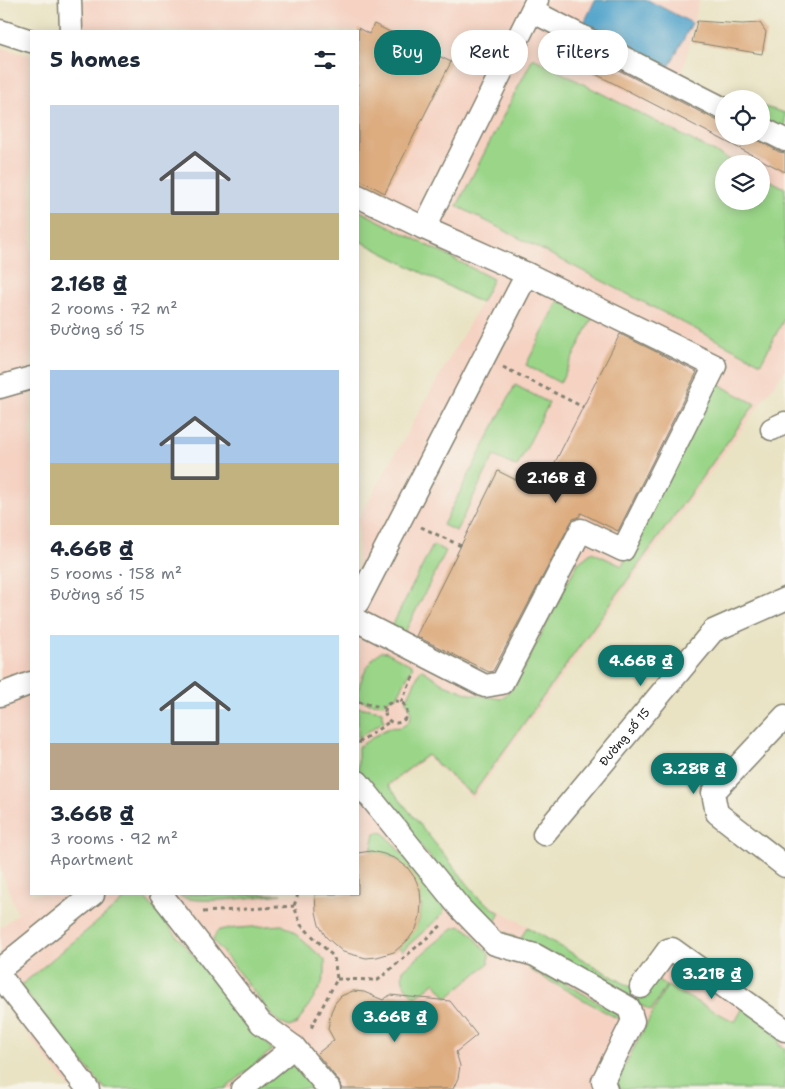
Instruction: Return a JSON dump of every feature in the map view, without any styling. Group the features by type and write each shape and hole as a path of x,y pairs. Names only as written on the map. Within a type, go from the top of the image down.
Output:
{"street":[{"path":"70,0 71,30"},
{"path":"424,228 535,5 715,103"},
{"path":"0,31 30,41"},
{"path":"770,132 785,140"},
{"path":"359,196 527,274 714,366 623,550 581,530 502,683 485,686 359,621"},
{"path":"359,600 527,274"},
{"path":"0,387 30,378"},
{"name":"Đường số 15","path":"544,834 713,631 784,603"},
{"path":"0,695 30,683"},
{"path":"785,716 713,793 716,813 785,866"},
{"path":"359,783 460,908 495,944 535,956 629,1008 633,1021 602,1081 606,1089"},
{"path":"0,969 92,895"},
{"path":"161,895 261,1023 294,1047 329,1089"},
{"path":"641,987 668,950 672,949 785,1030"},
{"path":"0,976 88,1089"},
{"path":"242,1089 294,1047"}],"path":[{"path":"484,357 583,407"},
{"path":"401,518 461,546"},
{"path":"401,702 423,654"},
{"path":"359,702 386,708"},
{"path":"390,702 401,702 406,706 407,718 396,724 389,722 385,716 386,708 390,702"},
{"path":"359,742 389,722"},
{"path":"298,895 294,906 301,925 334,957 337,979 311,1028"},
{"path":"177,914 294,906"},
{"path":"337,979 378,980 460,908"}],"shaded area":[{"path":"78,0 699,0 681,80 715,91 715,145 770,145 770,109 785,113 785,370 473,799 427,757 389,787 479,898 644,995 671,953 785,1036 785,1089 70,1089 0,998 0,928 35,900 17,913 0,867 0,47 30,56 30,895 359,895 359,517 481,303 359,241 359,30 78,30"}],"green space":[{"path":"533,58 538,61 538,75 566,75 721,155 715,155 715,210 770,210 770,180 785,188 785,317 761,363 457,206 524,75 528,75 528,68"},
{"path":"770,109 785,113 785,131 770,124"},
{"path":"359,211 493,279 481,303 359,241"},
{"path":"559,300 593,317 560,383 526,365"},
{"path":"716,383 755,404 472,795 427,755 388,785 479,898 500,913 493,926 520,940 527,927 644,995 657,979 666,986 651,1011 533,945 496,936 359,772 359,746 385,730 405,725 410,719 411,712 406,701 421,669 444,684 470,694 501,699 515,686 577,564 592,552 622,566"},
{"path":"515,385 549,403 517,467 494,456 456,531 443,525"},
{"path":"433,545 446,551 403,636 390,630"},
{"path":"381,651 387,652 413,666 397,697 391,698 384,704 359,700 361,681 372,660"},
{"path":"359,707 382,711 384,721 359,737"},
{"path":"375,833 384,833 443,902 445,908 443,914 402,951 399,948 412,933 420,917 421,899 414,880 397,859 371,851"},
{"path":"130,895 143,895 272,1050 225,1089 105,1089 20,986"},
{"path":"179,895 272,895 211,900 184,898"},
{"path":"282,925 291,930 325,960 325,973 321,986 297,1024 289,1027 279,1022 273,1016 213,940 217,931 224,929"},
{"path":"461,926 468,930 489,954 489,963 447,998 435,982 415,998 403,982 403,970 453,928"},
{"path":"530,965 622,1016 618,1019 530,970"},
{"path":"667,986 735,1022 744,1006 783,1034 778,1044 785,1048 785,1089 612,1089"},
{"path":"294,1065 307,1071 321,1089 252,1089 276,1068"}],"water":[{"path":"595,0 648,0 692,23 669,67 628,46 628,30 598,30 584,23"}],"building":[{"path":"697,21 742,24 760,23 766,32 762,54 692,42"},
{"path":"374,24 386,30 374,30 374,75 441,75 441,57 451,62 385,193 359,180 358,28 369,34"},
{"path":"597,75 628,75 715,119 715,136"},
{"path":"733,145 767,145 785,153 785,172 770,164 770,155 752,155"},
{"path":"620,334 697,372 618,531 581,513 579,517 573,519 493,671 489,672 416,636 498,471 540,492"},
{"path":"371,851 396,859 407,867 415,878 420,890 420,916 416,929 408,940 394,952 377,957 366,958 343,952 326,937 319,925 316,912 315,895 359,895 359,853"},
{"path":"353,991 364,992 383,1000 390,995 450,1001 477,1035 456,1052 460,1066 458,1078 453,1089 342,1089 339,1081 317,1054 334,1040 328,1029 331,1012 335,1003 341,996"}]}
